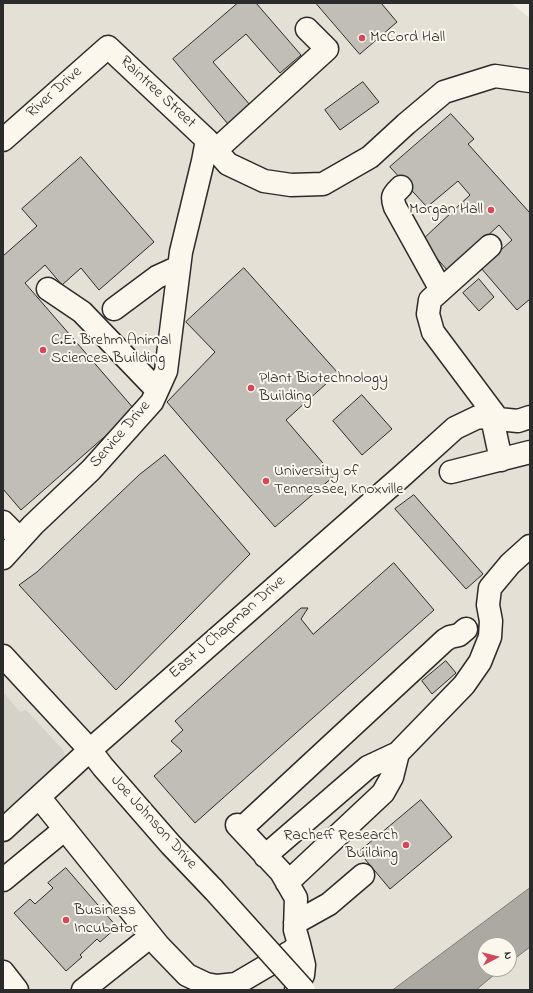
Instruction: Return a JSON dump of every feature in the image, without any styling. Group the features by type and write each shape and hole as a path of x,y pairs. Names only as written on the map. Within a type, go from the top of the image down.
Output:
{"street":[{"path":"212,145 327,49 307,28"},
{"name":"Raintree Street","path":"108,47 212,145 228,164 264,181 291,185 323,184 370,157 444,92 495,76 530,81"},
{"name":"River Drive","path":"3,140 108,47"},
{"name":"Service Drive","path":"3,558 33,525 91,470 152,402 166,371 181,252 203,161 212,145"},
{"path":"401,187 394,194 392,200 394,207 441,290"},
{"path":"490,246 430,300 428,314 433,332 495,419 501,460"},
{"path":"114,309 157,277 179,267"},
{"path":"48,289 82,312 157,390"},
{"name":"East J Chapman Drive","path":"3,830 90,750 455,428 478,417 518,421 530,417"},
{"path":"452,472 530,452"},
{"path":"3,522 20,539"},
{"path":"265,856 368,767 398,753 464,685 480,662 490,637 491,621 488,605 490,588 510,564 530,546"},
{"path":"296,990 303,975 304,965 300,944 295,930 296,898 281,872 239,827 445,640 459,635 466,629"},
{"name":"Joe Johnson Drive","path":"3,656 90,750 171,845 213,889 304,990"},
{"path":"287,883 382,793 392,777 398,753"},
{"path":"39,796 159,946 187,975 206,984 217,986 236,984 292,951 300,944"},
{"path":"3,880 65,829"},
{"path":"295,923 329,904 363,875"},
{"path":"83,990 151,936"},
{"path":"3,972 18,990"}],"shaded area":[{"name":"University of Tennessee, Knoxville","path":"3,3 511,3 530,18 530,990 3,990"},
{"path":"3,692 20,712 26,710 63,750 64,756 63,762 3,818"},
{"path":"530,888 530,947 517,957 517,937 477,937 477,977 491,977 476,990 393,990"}],"building":[{"path":"238,3 256,3 301,55 280,73 246,34 213,62 250,105 228,124 173,59"},
{"name":"McCord Hall","path":"316,3 381,3 397,22 360,54"},
{"path":"363,82 379,102 340,130 325,110"},
{"name":"Morgan Hall","path":"451,114 474,139 468,144 530,213 530,299 517,310 481,268 512,240 499,225 449,272 421,241 470,195 458,181 427,207 390,167"},
{"name":"C.E. Brehm Animal Sciences Building","path":"81,157 154,242 99,290 81,268 62,285 45,265 25,283 135,410 21,510 3,489 3,256 37,226 22,209"},
{"name":"Plant Biotechnology Building","path":"244,268 338,373 286,420 334,476 275,527 167,402 215,352 186,322"},
{"path":"479,279 494,297 479,311 463,293"},
{"path":"362,395 392,429 362,455 333,421"},
{"path":"165,455 250,554 116,690 19,585 37,572 139,475"},
{"path":"414,495 483,574 466,589 395,509"},
{"path":"394,563 434,610 195,823 154,776 182,751 171,741 183,730 175,721 301,608 308,608 301,619 313,634"},
{"path":"446,661 456,673 432,694 422,681"},
{"name":"Racheff Research Building","path":"421,800 452,837 390,889 359,852"},
{"name":"Business Incubator","path":"66,868 117,927 100,942 97,939 80,955 82,957 66,971 14,913 30,899 35,904 53,888 48,883"}],"place":[{"name":"McCord Hall","path":"362,38"},
{"name":"Morgan Hall","path":"491,210"},
{"name":"C.E. Brehm Animal Sciences Building","path":"43,350"},
{"name":"Plant Biotechnology Building","path":"251,388"},
{"name":"University of Tennessee, Knoxville","path":"266,481"},
{"name":"Racheff Research Building","path":"406,845"},
{"name":"Business Incubator","path":"66,920"}]}
